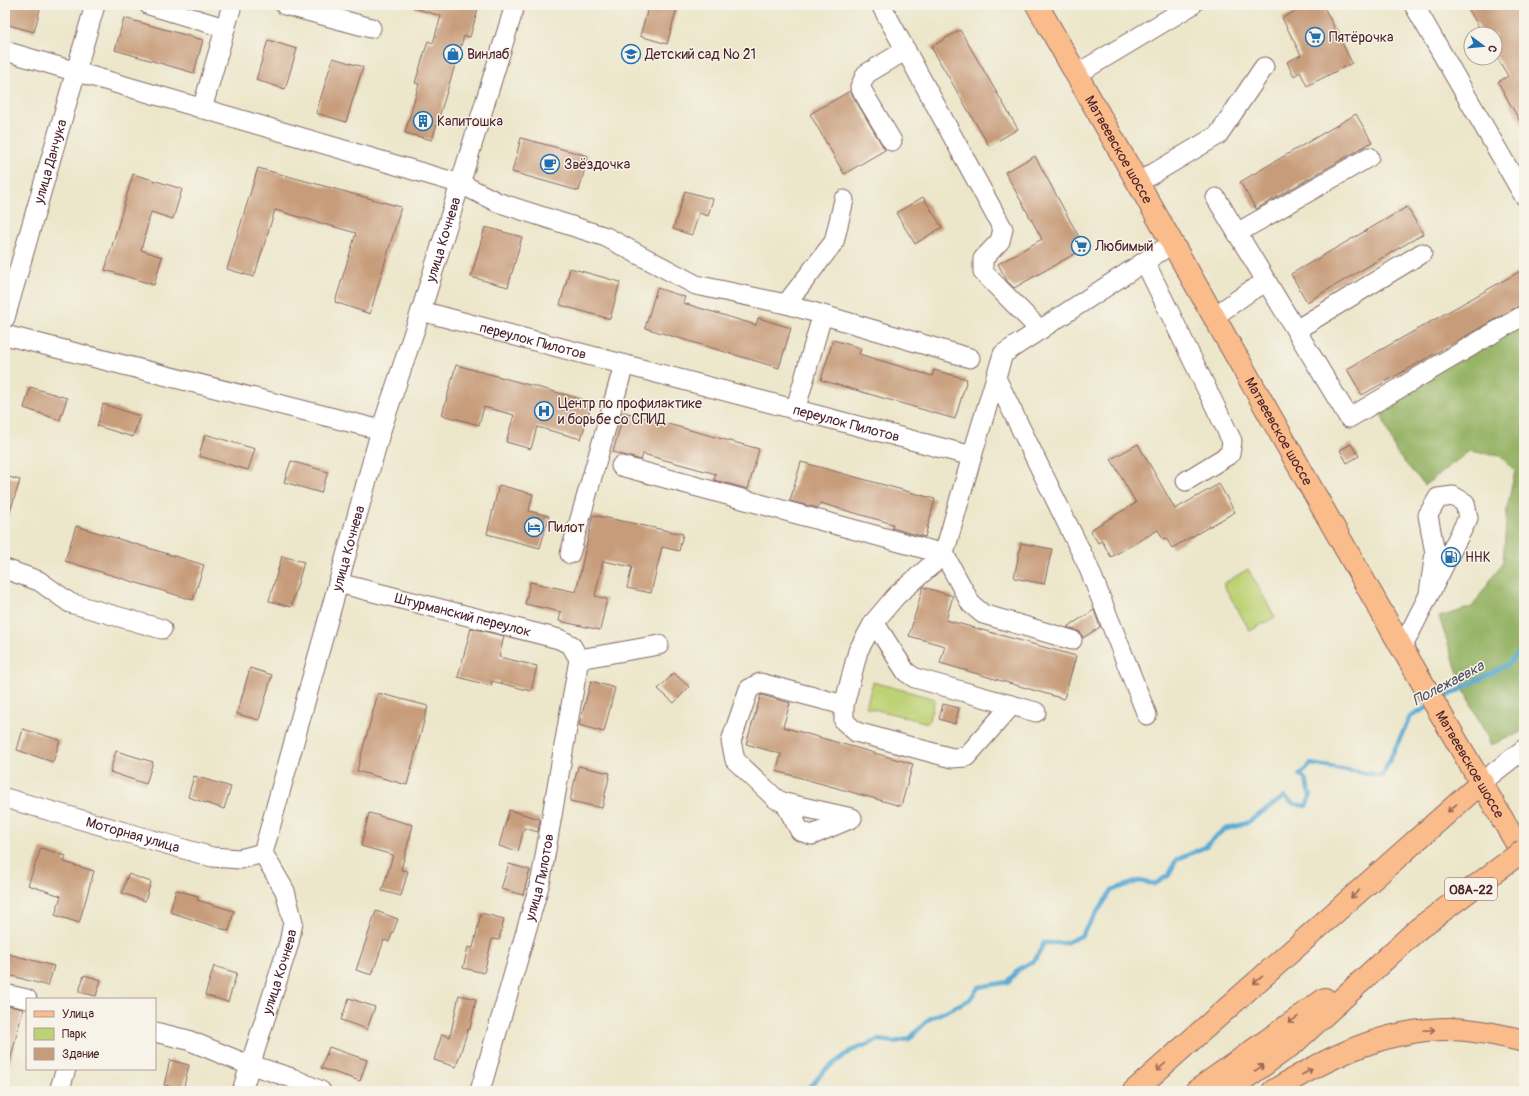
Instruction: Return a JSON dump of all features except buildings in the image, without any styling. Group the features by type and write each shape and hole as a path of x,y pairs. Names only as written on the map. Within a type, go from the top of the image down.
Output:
{"main road":[{"name":"Матвеевское шоссе","path":"1037,5 1139,182 1402,648 1482,782 1524,856"},
{"path":"1134,1091 1482,782"},
{"name":"08А-22","path":"1384,959 1418,929 1524,850"},
{"path":"1196,1091 1282,1028 1384,959"},
{"path":"1227,1091 1293,1044 1384,959"},
{"path":"1273,1091 1340,1054 1379,1039 1415,1031 1450,1029 1494,1034 1524,1041"}],"street":[{"name":"улица Данчука","path":"5,318 95,5"},
{"path":"149,5 225,28"},
{"path":"202,109 232,5"},
{"path":"285,5 371,28"},
{"name":"улица Кочнева","path":"242,1091 289,943 293,922 285,890 263,853 381,430 421,311 515,5"},
{"path":"881,5 1003,228 1000,241 983,259 983,272 1040,330"},
{"path":"1414,5 1524,196"},
{"path":"1077,74 1180,8"},
{"path":"892,141 860,86 866,74 906,50"},
{"path":"5,51 461,184 497,202 606,237 696,285 786,304 822,316 970,358"},
{"path":"1139,182 1218,135 1264,67"},
{"path":"1237,233 1369,157"},
{"path":"1216,198 1349,418 1524,315"},
{"path":"786,304 834,242 844,200"},
{"path":"1012,705 966,757 952,758 856,732 844,721 844,705 858,651 874,622 896,596 944,554 1003,354 1173,243"},
{"path":"1296,330 1422,253"},
{"path":"1145,262 1232,441 1230,454 1186,481"},
{"path":"1215,316 1250,291 1267,282"},
{"name":"переулок Пилотов","path":"421,311 624,366 972,456"},
{"path":"795,411 822,316"},
{"path":"5,335 381,430"},
{"path":"570,554 624,366"},
{"path":"996,378 1088,566 1147,715"},
{"path":"621,466 944,554 971,604 982,614 1072,640"},
{"path":"5,569 39,581 70,603 162,629"},
{"name":"Штурманский переулок","path":"338,583 559,639 571,645 579,659"},
{"path":"1402,648 1430,593"},
{"path":"874,622 906,672 915,678 1036,712"},
{"path":"579,659 659,645"},
{"name":"улица Пилотов","path":"480,1091 541,879 579,659"},
{"path":"785,803 776,799 736,760 731,741 749,689 760,682 844,705"},
{"path":"1482,782 1524,748"},
{"name":"Моторная улица","path":"5,798 212,857 240,859 263,853"},
{"path":"5,994 26,999"},
{"path":"156,1032 188,1040 292,1078 321,1091"},
{"path":"59,1091 66,1070"}],"green space":[{"path":"1524,320 1524,731 1491,745 1463,688 1439,617 1472,607 1503,562 1507,508 1515,471 1500,456 1469,451 1425,485 1397,454 1377,404"},
{"path":"1248,569 1275,617 1250,631 1223,584"},
{"path":"873,682 935,699 928,723 866,707"}],"waterway":[{"name":"Полежаевка","path":"1440,700 1507,665 1524,647"},
{"name":"Полежаевка","path":"806,1091 826,1069 851,1051 878,1040 894,1042 909,1039 929,1019 969,1000 979,987 1008,982 1018,970 1035,960 1044,943 1065,943 1081,936 1112,890 1139,881 1155,884 1169,875 1176,860 1205,847 1223,830 1247,823 1284,797 1294,804 1306,806 1311,795 1305,779 1300,775 1311,764 1382,776 1410,717 1430,706"}],"place":[{"name":"Пятёрочка","path":"1315,37"},
{"name":"Винлаб","path":"453,54"},
{"name":"Детский сад № 21","path":"631,54"},
{"name":"Капитошка","path":"423,121"},
{"name":"Звёздочка","path":"550,164"},
{"name":"Любимый","path":"1081,246"},
{"name":"Центр по профилактике и борьбе со СПИД","path":"544,411"},
{"name":"Пилот","path":"534,527"},
{"name":"ННК","path":"1451,557"}]}
